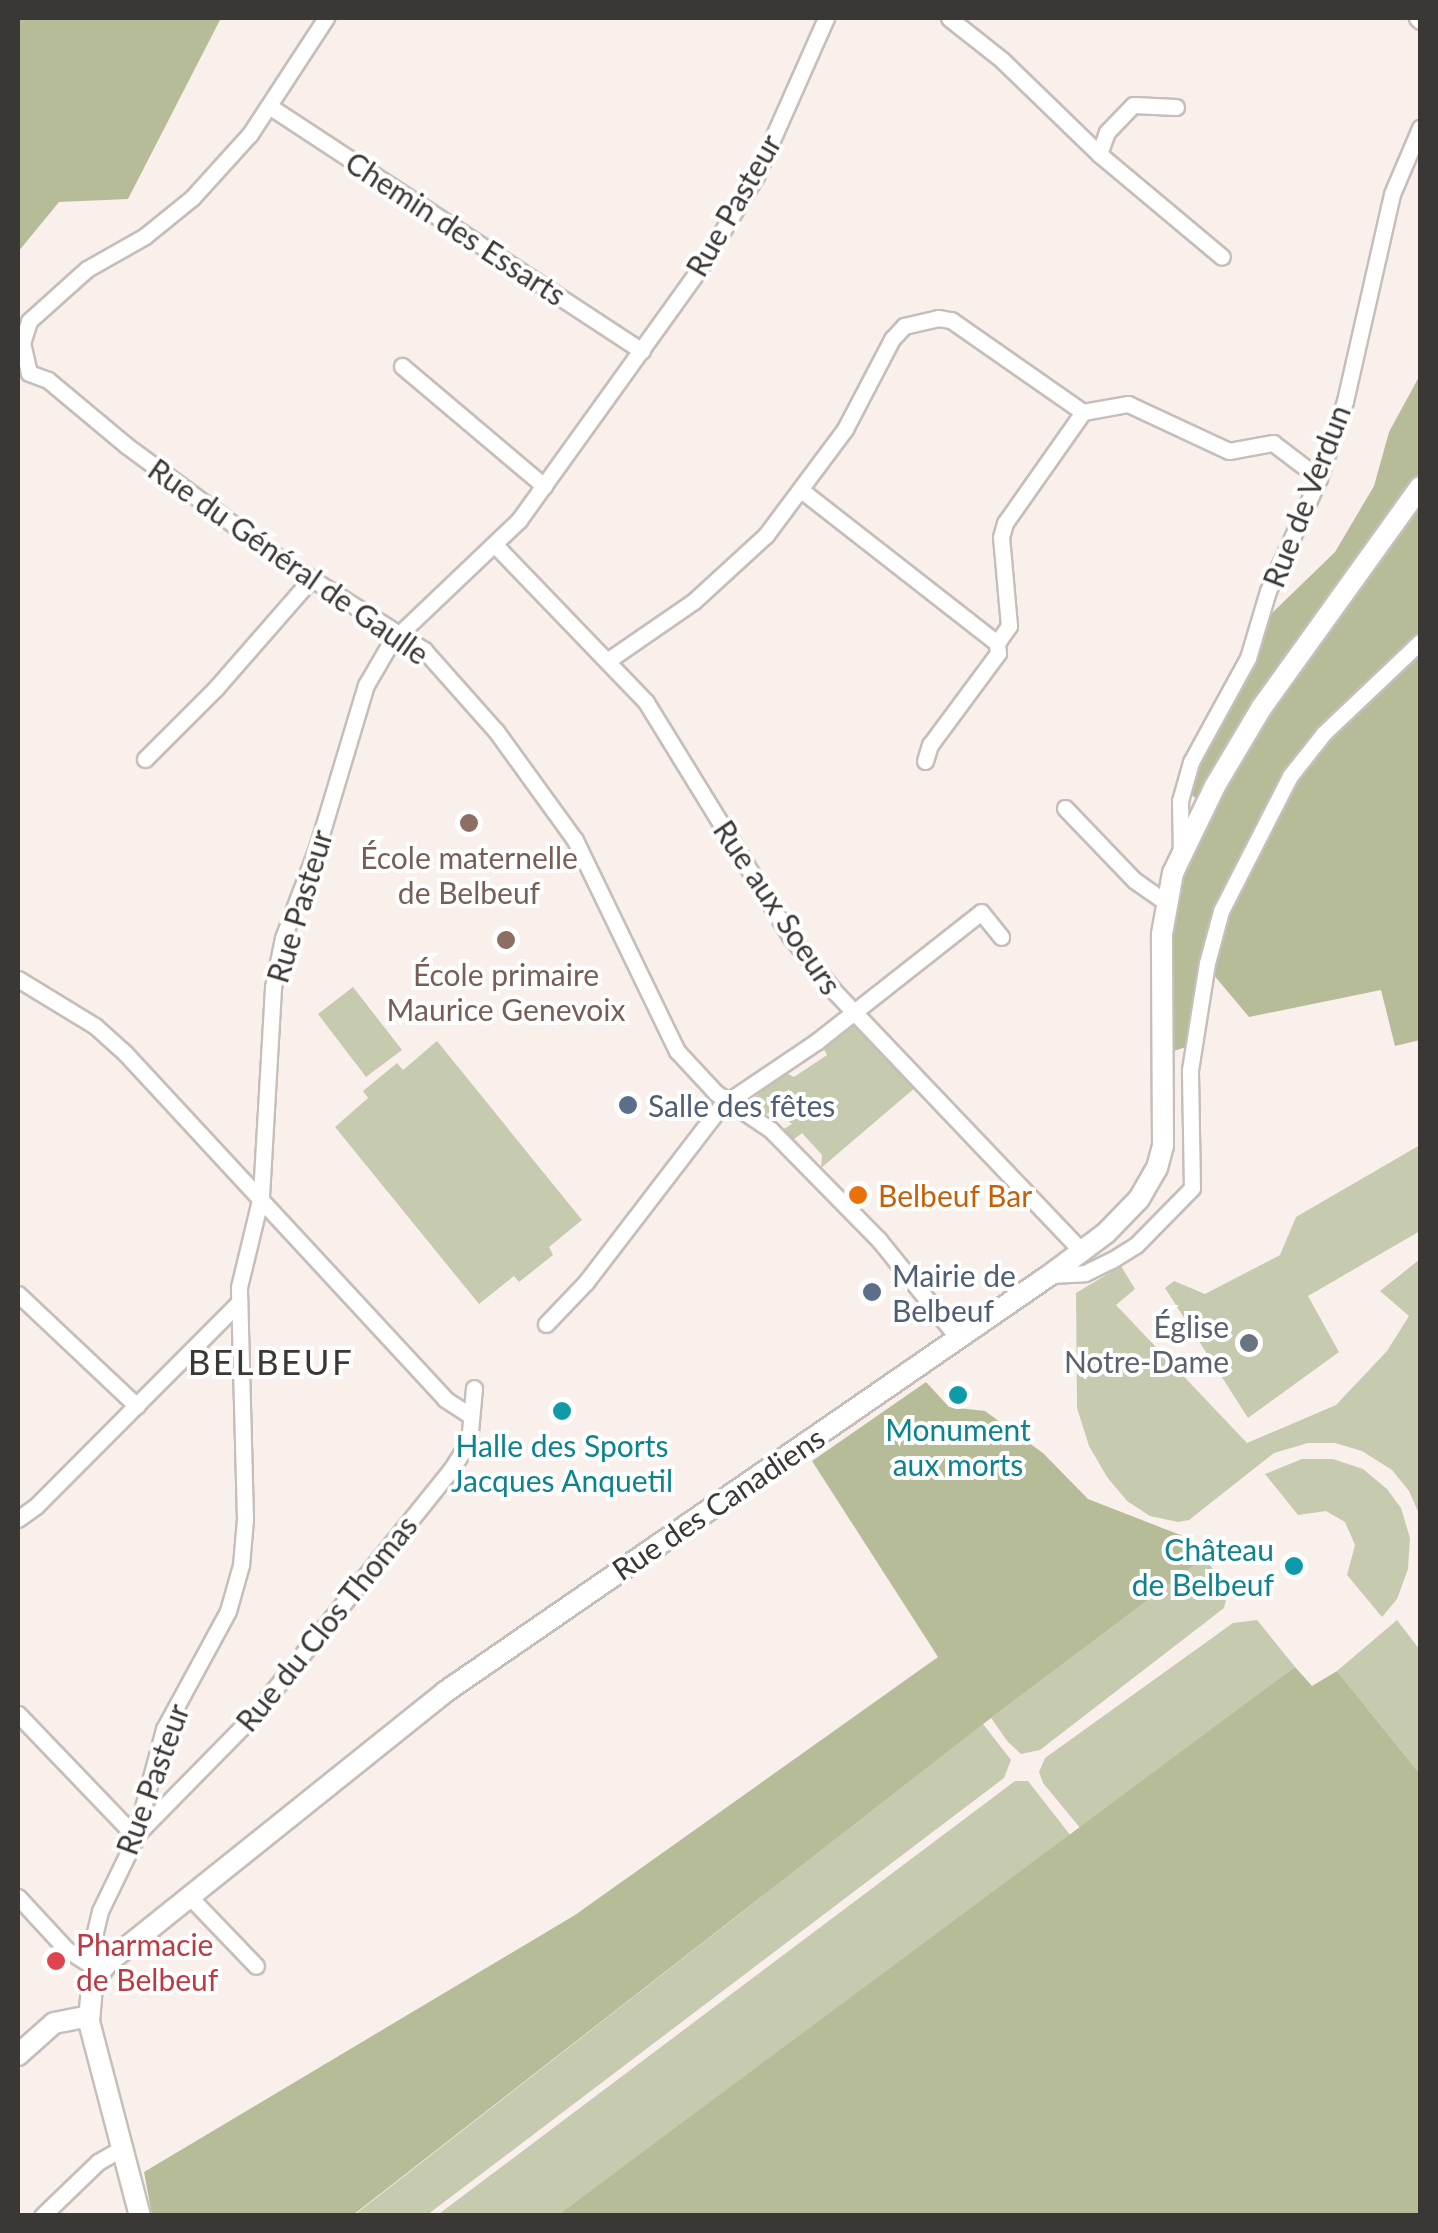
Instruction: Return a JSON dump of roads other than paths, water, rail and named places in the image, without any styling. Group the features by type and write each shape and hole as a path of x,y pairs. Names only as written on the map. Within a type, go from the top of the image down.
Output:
{"main road":[{"path":"1164,902 1215,786 1262,707 1420,486"},
{"name":"Rue des Canadiens","path":"94,1967 460,1682 1050,1275 1139,1199 1157,1168 1163,1146 1164,902"},
{"path":"94,1967 89,2016 140,2216"},
{"path":"18,2054 54,2024 89,2016"}],"street":[{"path":"23,378 25,327 87,270 146,236 178,211 235,153 326,18"},
{"name":"Rue Pasteur","path":"94,1967 100,1911 136,1836 164,1729 228,1610 242,1565 245,1518 239,1302 260,1196 268,1023 283,938 317,848 366,685 398,636 496,546 642,350 756,176 826,18"},
{"path":"949,18 1002,60 1099,154 1222,257"},
{"name":"Chemin des Essarts","path":"269,106 642,350"},
{"path":"1099,154 1106,132 1133,106 1176,107"},
{"name":"Rue de Verdun","path":"1181,856 1180,801 1190,762 1248,658 1268,591 1319,478 1345,400 1392,194 1420,128"},
{"path":"607,661 655,630 732,568 801,490 845,429 892,339 912,323 945,318 958,324 1082,412 1128,404 1230,451 1273,443 1319,478"},
{"path":"402,366 544,486"},
{"name":"Rue du Général de Gaulle","path":"23,378 48,380 127,446 310,579 427,654 496,732 575,840 676,1050 729,1102 772,1130 880,1240 959,1339"},
{"path":"925,761 930,745 998,653 997,643 1009,626 1002,531 1082,412"},
{"path":"801,490 997,643"},
{"name":"Rue aux Soeurs","path":"496,546 646,702 790,936 852,1013 1082,1251"},
{"path":"145,759 216,688 310,579"},
{"path":"1050,1275 1085,1274 1112,1260 1136,1245 1192,1188 1190,1070 1207,963 1221,911 1290,776 1324,733 1420,642"},
{"path":"1065,808 1134,880 1164,902"},
{"path":"546,1324 586,1282 710,1119 729,1102 981,912 1001,937"},
{"path":"18,979 110,1040 445,1398 470,1415"},
{"path":"18,1294 136,1406"},
{"path":"18,1519 36,1506 239,1302"},
{"name":"Rue du Clos Thomas","path":"136,1836 252,1717 439,1485 469,1442 474,1388"},
{"path":"18,1714 136,1836"},
{"path":"188,1895 256,1966"},
{"path":"18,1898 66,1948 94,1967"},
{"path":"42,2216 98,2162 122,2148"}],"place":[{"name":"École maternelle de Belbeuf","path":"469,823"},
{"name":"École primaire Maurice Genevoix","path":"506,940"},
{"name":"Salle des fêtes","path":"628,1105"},
{"name":"Belbeuf Bar","path":"858,1195"},
{"name":"Mairie de Belbeuf","path":"872,1292"},
{"name":"Église Notre-Dame","path":"1249,1343"},
{"name":"Monument aux morts","path":"958,1395"},
{"name":"Halle des Sports Jacques Anquetil","path":"562,1411"},
{"name":"Château de Belbeuf","path":"1294,1566"},
{"name":"Pharmacie de Belbeuf","path":"56,1961"}],"district":[{"name":"BELBEUF","path":"271,1361"}]}
